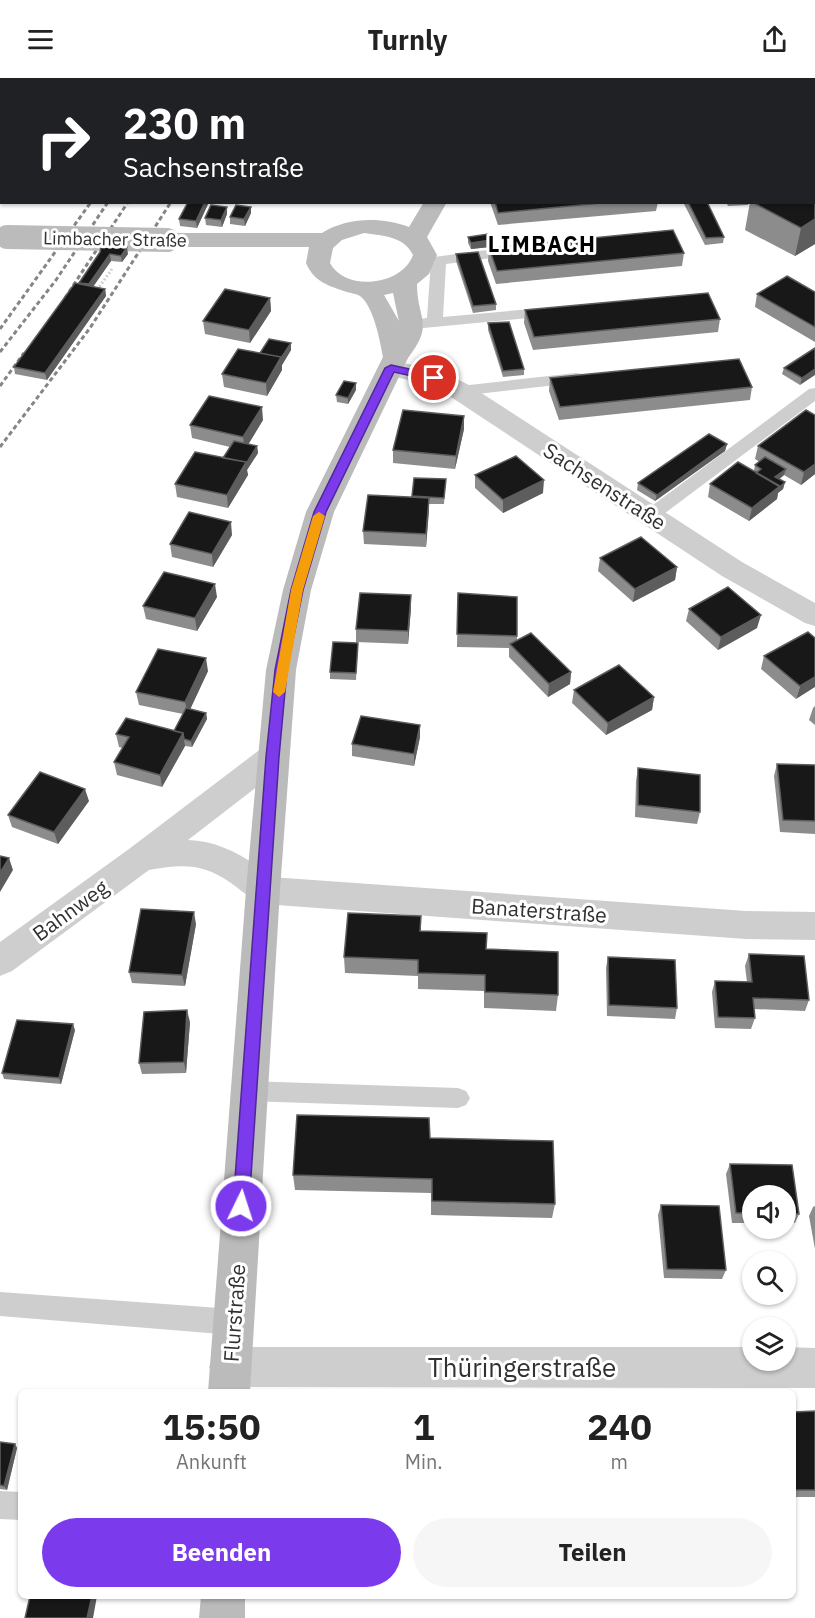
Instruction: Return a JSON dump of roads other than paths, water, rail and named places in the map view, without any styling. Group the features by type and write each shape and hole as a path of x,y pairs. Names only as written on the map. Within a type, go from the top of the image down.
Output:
{"street":[{"path":"414,237 435,204"},
{"path":"388,227 405,210"},
{"path":"364,226 388,227 414,237 424,247 426,260 420,272 405,282 387,288 367,289 344,285 327,276 318,264 318,251 326,240 343,231 364,226"},
{"name":"Limbacher Straße","path":"3,237 229,242 287,239 326,240"},
{"name":"Limbacher Straße","path":"229,242 318,264"},
{"path":"405,282 406,301 424,323"},
{"path":"367,289 380,305 389,325 393,363"},
{"name":"Flurstraße","path":"229,1379 263,890 283,658 297,590 320,512 393,363 409,339 424,323"},
{"name":"Sachsenstraße","path":"393,363 460,390 732,569 815,616"},
{"name":"Bahnweg","path":"0,961 141,858 273,757"},
{"name":"Bahnweg","path":"141,858 175,852 213,855 240,870 263,890"},
{"name":"Banaterstraße","path":"263,890 734,924 815,926"},
{"name":"Thüringerstraße","path":"229,1379 815,1368"},
{"path":"222,1618 223,1599"}],"lane":[{"path":"530,250 439,260 424,323 566,311"},
{"path":"460,390 588,377"},
{"path":"651,515 815,393"},
{"path":"249,1091 458,1098"},
{"path":"0,1304 233,1322"},
{"path":"0,1505 18,1506"}],"railway":[{"path":"0,329 90,204"},
{"path":"0,352 56,280 107,204"},
{"path":"65,298 127,204"},
{"path":"0,447 90,328 170,204"},
{"path":"0,386 24,353"}],"district":[{"name":"LIMBACH","path":"542,243"}]}
